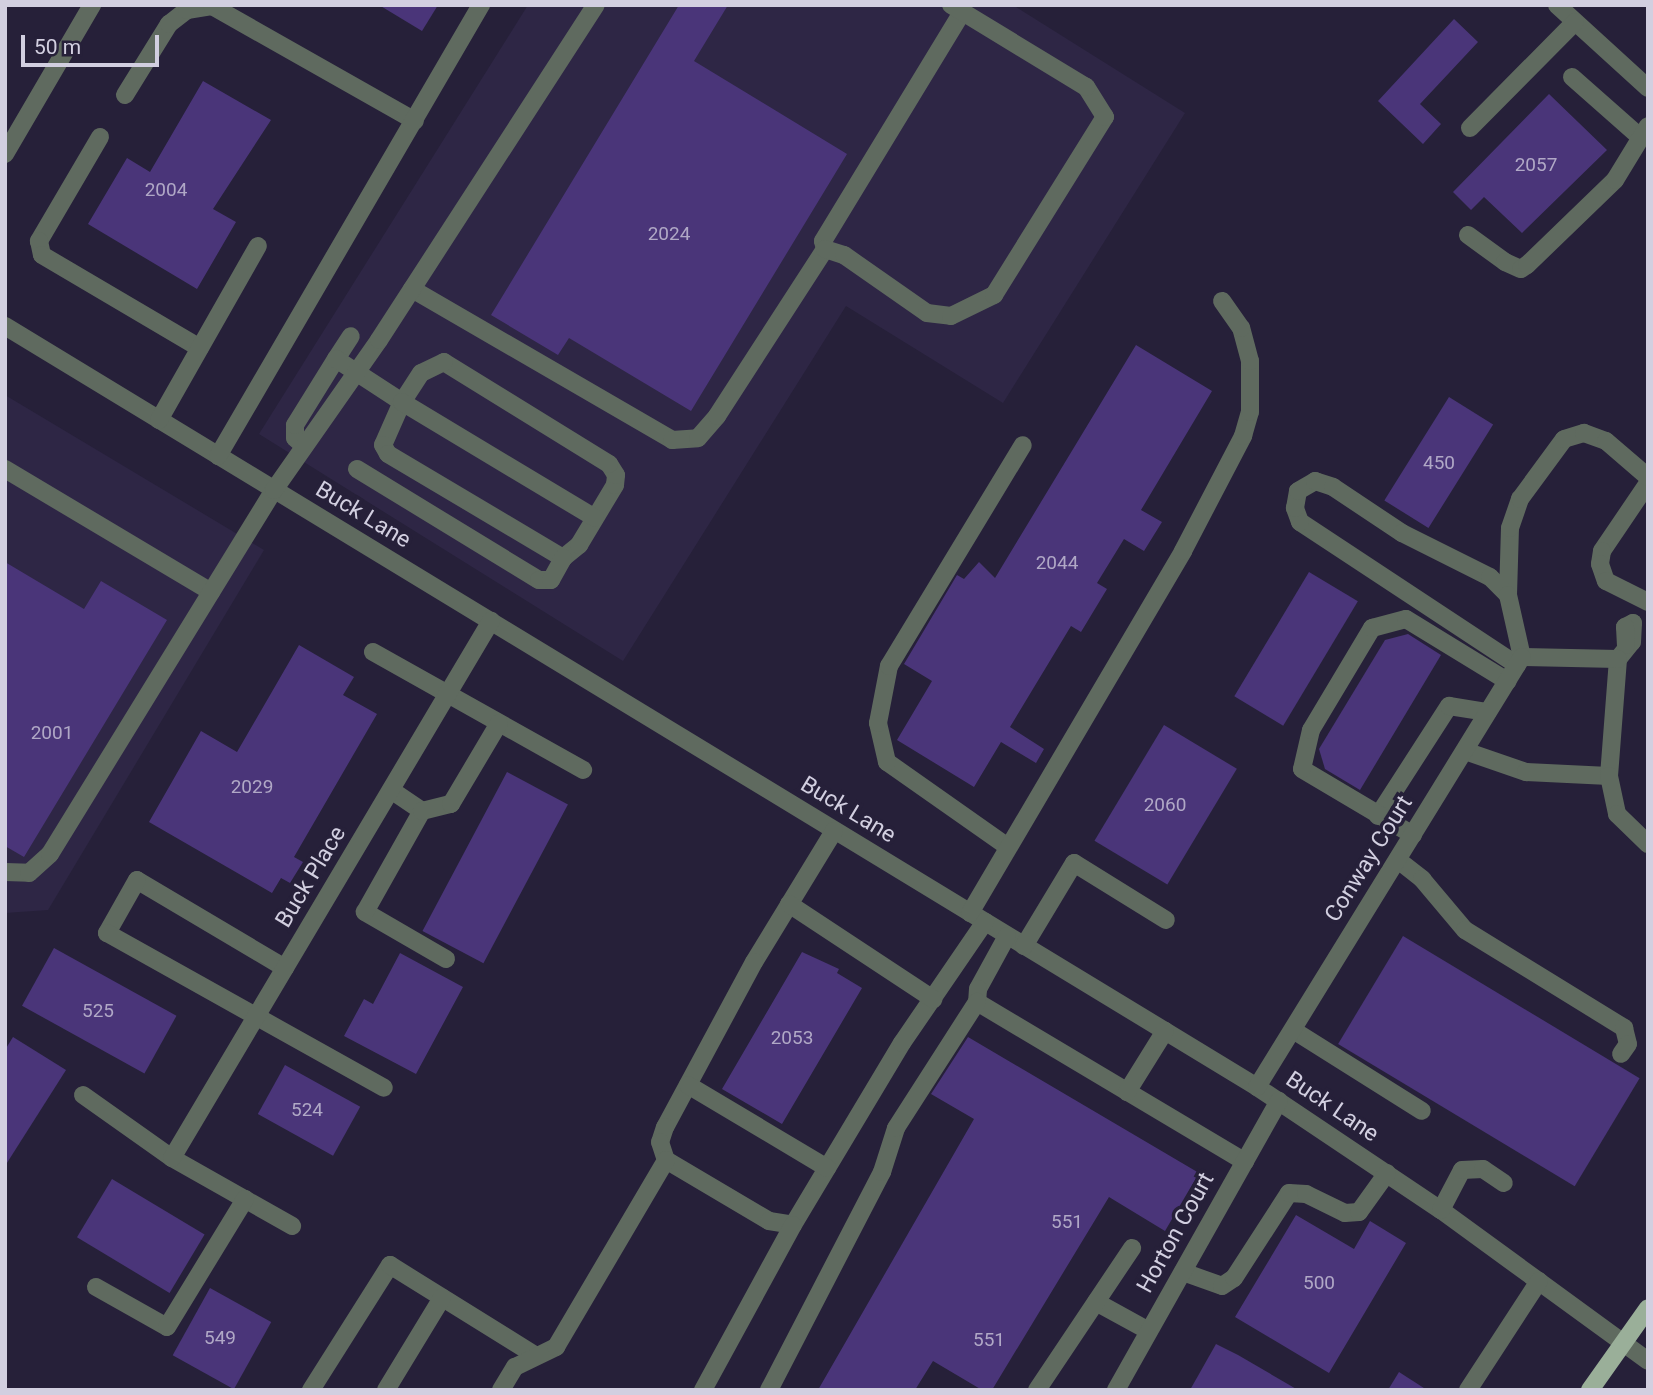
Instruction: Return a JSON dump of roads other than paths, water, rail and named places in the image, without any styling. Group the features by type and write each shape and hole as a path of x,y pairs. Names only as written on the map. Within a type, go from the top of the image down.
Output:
{"main road":[{"path":"1590,1390 1648,1308"}],"street":[{"path":"5,154 92,5"},
{"path":"219,456 481,5"},
{"path":"5,872 29,873 50,854 274,490 412,289 596,5"},
{"path":"1557,5 1648,88"},
{"path":"125,95 169,24 187,10 212,6 415,121"},
{"path":"412,289 672,440 698,438 825,250 823,241 957,9 1086,87 1105,117 994,295 951,316 927,313 844,255 825,250"},
{"path":"1470,128 1575,22"},
{"path":"1468,235 1505,262 1527,265 1615,180 1644,132 1572,77"},
{"path":"100,137 39,241 42,255 200,348"},
{"path":"159,420 258,246"},
{"path":"703,1390 793,1225 933,999 977,918 1008,847 1183,551 1243,436 1250,361 1241,328 1222,301"},
{"name":"Buck Lane","path":"5,326 1258,1087 1441,1210 1648,1361"},
{"path":"304,446 295,438 295,425 351,336"},
{"path":"336,359 355,374 595,518"},
{"path":"357,469 539,580 551,580 615,485 609,464 443,362 421,373 402,402 383,445 388,454 564,558"},
{"path":"1520,661 1508,595 1510,528 1520,499 1564,439 1584,433 1606,441 1648,477"},
{"path":"1008,847 887,762 878,723 889,666 1023,445"},
{"path":"5,469 211,592"},
{"path":"1508,595 1490,577 1402,533 1333,487 1315,481 1298,491 1295,508 1300,522 1520,661 1622,652"},
{"path":"1648,483 1602,551 1600,564 1606,581 1645,601 1633,622 1632,642 1622,652 1609,776 1616,814 1648,844"},
{"path":"1413,835 1302,769 1311,730 1372,628 1406,619 1507,681"},
{"name":"Buck Place","path":"172,1158 491,621"},
{"path":"373,652 583,770"},
{"name":"Conway Court","path":"1258,1087 1520,661"},
{"path":"1378,816 1449,706 1488,712"},
{"path":"446,959 365,912 422,811 451,803 499,723"},
{"path":"1465,751 1526,772 1609,776"},
{"path":"391,790 422,811"},
{"path":"793,1225 769,1221 666,1160 660,1142 688,1084 789,904 834,831"},
{"path":"1398,860 1422,879 1465,930 1624,1028 1629,1044 1621,1054"},
{"path":"1024,946 1074,863 1166,920"},
{"path":"285,968 137,880 107,933 218,999 258,1014 384,1088"},
{"path":"789,904 933,999"},
{"path":"769,1390 882,1172 895,1128 977,1002 978,989 1007,936"},
{"path":"977,1002 1245,1162"},
{"path":"1293,1030 1422,1111"},
{"path":"1127,1091 1165,1031"},
{"path":"688,1084 827,1168"},
{"path":"83,1095 172,1158 292,1226"},
{"name":"Horton Court","path":"1116,1390 1279,1101"},
{"path":"501,1390 515,1367 556,1347 666,1160"},
{"path":"1441,1210 1462,1170 1483,1169 1504,1183"},
{"path":"1183,1272 1222,1286 1234,1278 1289,1193 1306,1194 1345,1213 1359,1212 1387,1173"},
{"path":"96,1287 167,1327 245,1199"},
{"path":"1037,1390 1132,1248"},
{"path":"310,1390 390,1265 536,1356"},
{"path":"1468,1390 1539,1281"},
{"path":"386,1390 442,1298"},
{"path":"1096,1302 1149,1331"}]}
